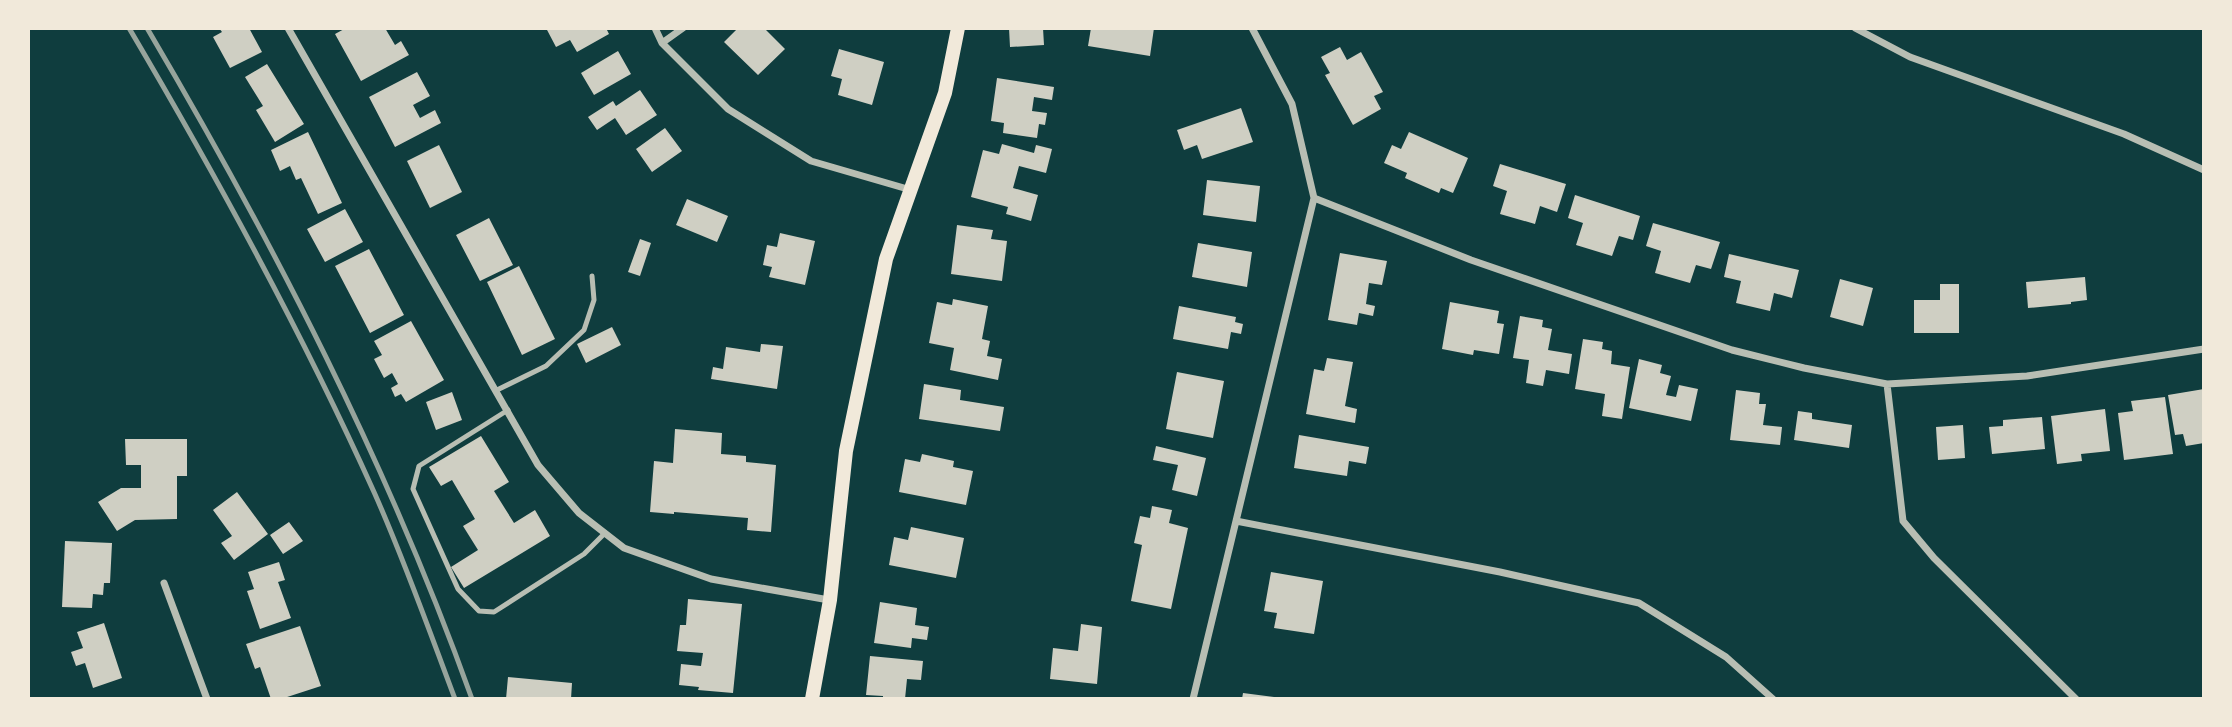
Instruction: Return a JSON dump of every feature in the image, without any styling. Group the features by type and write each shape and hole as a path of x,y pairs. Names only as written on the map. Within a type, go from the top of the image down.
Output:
{"main road":[{"path":"812,699 830,600 846,451 886,259 945,93 958,28"}],"street":[{"path":"288,28 538,465 579,513 624,548 711,579 830,600"},
{"path":"655,28 662,43 728,109 811,161 911,190"},
{"path":"662,43 683,28"},
{"path":"1193,699 1314,198 1292,104 1252,28"},
{"path":"1855,28 1910,57 2124,134 2204,170"},
{"path":"1314,198 1471,260 1732,350 1804,368 1887,384 2027,376 2204,349"},
{"path":"1887,384 1903,520 1934,558 2076,699"},
{"path":"1236,521 1500,572 1639,603 1726,657 1773,699"},
{"path":"164,583 207,699"}],"lane":[{"path":"496,390 547,366 584,330 594,300 592,276"},
{"path":"508,410 419,466 413,489 458,589 479,611 494,612 584,554 606,533"}],"building":[{"path":"219,28 249,28 262,52 230,68 213,37 222,32"},
{"path":"346,28 385,28 395,45 401,41 409,55 361,81 335,34"},
{"path":"546,28 606,28 609,34 577,52 570,40 556,47"},
{"path":"738,28 764,28 785,49 758,75 724,42"},
{"path":"1009,28 1043,28 1044,45 1010,47"},
{"path":"1091,28 1154,28 1150,56 1088,46"},
{"path":"1340,47 1347,60 1361,52 1383,92 1374,96 1381,109 1353,125 1325,75 1330,73 1321,57"},
{"path":"839,49 884,62 872,105 838,95 842,79 831,76"},
{"path":"618,51 631,74 594,95 581,73"},
{"path":"267,64 304,124 275,142 256,110 263,106 245,77"},
{"path":"417,72 430,96 413,105 420,118 435,110 441,123 395,147 369,97"},
{"path":"997,78 1054,87 1052,100 1034,97 1032,111 1047,113 1045,125 1039,124 1037,138 1003,133 1004,123 991,121"},
{"path":"640,90 657,115 626,135 615,118 597,130 588,117 613,101 616,106"},
{"path":"1241,108 1253,142 1202,159 1197,145 1184,150 1177,130"},
{"path":"665,128 682,151 652,172 636,149"},
{"path":"308,132 342,203 318,214 301,178 296,180 290,166 280,171 271,150"},
{"path":"1409,132 1468,158 1453,193 1441,188 1439,193 1405,178 1407,173 1384,163 1392,145 1401,149"},
{"path":"1002,144 1034,153 1036,145 1052,149 1046,173 1019,166 1013,188 1038,195 1031,221 1006,214 1008,207 971,197 983,150 999,154"},
{"path":"439,145 462,192 430,208 407,161"},
{"path":"1500,164 1566,184 1557,212 1540,206 1535,224 1500,214 1507,191 1493,186"},
{"path":"1207,180 1260,186 1256,222 1203,215"},
{"path":"1575,195 1640,216 1633,240 1619,236 1612,256 1576,245 1583,223 1568,218"},
{"path":"687,199 728,216 717,242 676,225"},
{"path":"345,209 363,242 325,262 307,229"},
{"path":"489,218 513,265 480,281 456,235"},
{"path":"1653,223 1720,242 1711,269 1696,265 1690,283 1655,273 1661,251 1646,246"},
{"path":"957,225 993,230 991,239 1007,241 1002,281 951,274"},
{"path":"780,233 815,241 805,285 769,277 772,267 763,265 767,245 777,247"},
{"path":"640,239 651,243 640,276 628,272"},
{"path":"1198,243 1252,252 1247,287 1192,277"},
{"path":"369,249 404,315 370,333 335,266"},
{"path":"1340,253 1387,261 1382,285 1369,283 1366,304 1375,306 1373,316 1359,313 1357,325 1328,320"},
{"path":"1729,254 1799,270 1792,298 1774,293 1770,311 1736,303 1741,281 1724,277"},
{"path":"519,266 555,339 522,355 487,282"},
{"path":"2085,277 2087,300 2028,308 2026,282"},
{"path":"1840,279 1873,288 1863,326 1830,317"},
{"path":"1940,284 1959,284 1959,333 1914,333 1914,300 1940,300"},
{"path":"953,299 988,306 982,339 990,341 987,356 1002,359 998,380 950,370 954,348 929,343 937,302 952,305"},
{"path":"1450,302 1499,311 1497,323 1504,324 1499,354 1474,350 1473,355 1442,349"},
{"path":"1179,306 1236,317 1235,322 1243,324 1241,334 1231,332 1228,349 1173,339"},
{"path":"1520,316 1543,320 1542,327 1552,329 1548,350 1572,354 1569,374 1546,370 1543,386 1526,383 1529,360 1513,358"},
{"path":"411,321 444,380 406,402 401,394 395,397 391,388 398,384 392,373 384,378 374,359 382,355 374,341"},
{"path":"612,327 621,345 586,363 577,344"},
{"path":"1583,339 1603,342 1602,349 1612,351 1611,364 1630,367 1622,419 1602,416 1605,394 1575,389"},
{"path":"761,344 783,346 777,389 711,379 713,367 723,369 726,347 760,352"},
{"path":"1327,358 1353,362 1345,406 1357,409 1355,423 1306,414 1314,369 1324,371"},
{"path":"1639,359 1662,365 1660,373 1671,376 1666,395 1676,397 1679,385 1698,389 1691,421 1629,408"},
{"path":"1177,372 1224,381 1213,438 1166,429"},
{"path":"924,384 961,390 960,400 1004,407 1000,431 919,419"},
{"path":"2204,389 2204,443 2186,446 2183,434 2175,435 2168,395"},
{"path":"1736,390 1760,393 1759,404 1766,404 1763,425 1782,427 1780,445 1730,440"},
{"path":"452,392 462,420 436,430 426,402"},
{"path":"2165,397 2173,454 2124,460 2118,413 2133,411 2131,401"},
{"path":"2105,409 2110,451 2081,454 2082,461 2057,464 2051,416"},
{"path":"1798,411 1812,413 1812,419 1852,425 1849,448 1794,440"},
{"path":"2042,417 2045,449 1992,454 1989,427 2003,426 2003,420"},
{"path":"1963,425 1965,458 1938,460 1936,427"},
{"path":"675,429 722,433 721,454 746,456 746,462 776,465 771,532 747,530 748,518 650,512 654,461 673,463"},
{"path":"1299,435 1369,447 1366,464 1349,461 1347,476 1294,468"},
{"path":"481,436 509,482 494,491 514,523 535,510 550,536 464,588 451,567 478,550 463,526 475,519 452,480 441,486 429,467"},
{"path":"125,439 187,439 187,476 177,476 177,519 135,520 117,531 98,502 121,488 141,488 141,465 126,465"},
{"path":"1156,446 1206,458 1197,496 1172,490 1178,465 1153,460"},
{"path":"922,454 954,461 953,467 973,471 966,505 899,492 905,459 920,462"},
{"path":"237,492 268,534 234,560 221,543 232,536 213,510"},
{"path":"1152,506 1172,510 1169,523 1188,528 1171,609 1131,601 1142,545 1134,543 1140,516 1150,518"},
{"path":"289,522 303,541 283,554 270,535"},
{"path":"911,527 964,538 956,578 889,565 894,537 908,540"},
{"path":"65,541 112,543 110,583 104,583 103,595 93,594 92,608 62,607"},
{"path":"279,562 285,580 278,582 291,618 260,629 247,591 254,589 248,572"},
{"path":"1271,572 1323,581 1314,634 1274,628 1277,613 1264,611"},
{"path":"688,599 742,604 733,693 698,690 699,687 679,685 681,664 701,666 703,653 677,651 680,625 686,625"},
{"path":"880,602 917,608 915,625 929,627 927,640 912,638 911,648 874,643"},
{"path":"104,623 122,678 93,688 85,663 76,666 71,652 83,648 77,632"},
{"path":"1081,624 1102,627 1097,684 1050,679 1053,648 1078,651"},
{"path":"300,626 321,686 281,699 271,699 260,667 255,669 246,644"},
{"path":"870,656 923,661 921,680 907,679 905,699 883,699 883,696 866,695"},
{"path":"508,677 572,683 571,699 506,699"},
{"path":"1243,693 1274,697 1274,699 1242,699"}],"railway":[{"path":"129,28 226,199 347,433 385,517 455,699"},
{"path":"147,28 239,190 325,356 404,525 472,699"}]}
